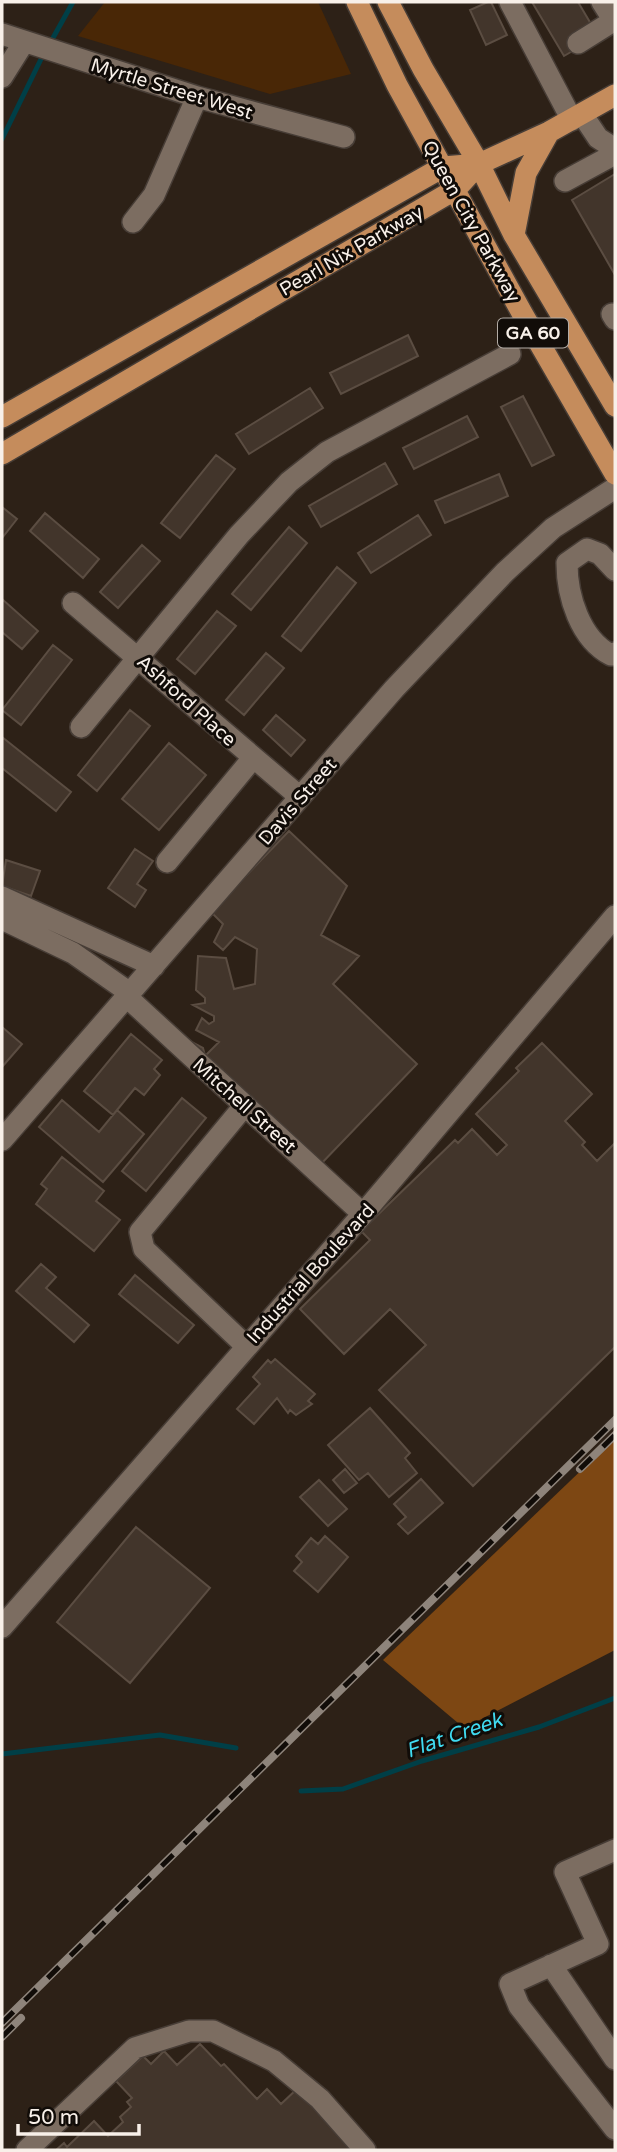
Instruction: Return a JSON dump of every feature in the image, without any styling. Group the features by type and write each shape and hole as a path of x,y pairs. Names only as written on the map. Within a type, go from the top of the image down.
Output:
{"main road":[{"name":"Queen City Parkway","path":"357,2 397,85 522,313 615,474"},
{"name":"Queen City Parkway","path":"388,2 423,69 479,164 514,235 615,406"},
{"path":"479,164 549,132 615,95"},
{"path":"514,235 526,173 549,132"},
{"name":"Pearl Nix Parkway","path":"2,417 443,167 479,164"},
{"name":"Pearl Nix Parkway","path":"2,454 456,189 479,164"}],"street":[{"path":"510,2 577,117 598,138 615,149"},
{"path":"578,43 615,20 602,2"},
{"name":"Myrtle Street West","path":"2,34 197,97 344,137"},
{"path":"2,76 24,42"},
{"path":"132,222 154,195 197,97"},
{"path":"565,181 615,154"},
{"path":"81,727 239,535 307,466 327,452 510,354"},
{"name":"Davis Street","path":"2,1140 394,689 505,572 553,528 615,488"},
{"path":"615,570 600,554 587,550 567,563 568,595 583,624 598,648 611,655 615,653"},
{"name":"Ashford Place","path":"73,603 300,797"},
{"path":"167,862 253,758"},
{"path":"2,897 154,966"},
{"name":"Mitchell Street","path":"2,919 73,953 128,995 363,1214"},
{"name":"Industrial Boulevard","path":"2,1627 245,1345 611,930"},
{"path":"245,1105 140,1231 144,1249 245,1345"},
{"path":"615,1850 565,1871 607,1939 510,1984 519,2006 615,2129"},
{"path":"551,1965 615,2059"},
{"path":"27,2150 135,2048 189,2031 213,2031 274,2061 320,2099 365,2150"}],"shaded area":[{"path":"105,2 318,2 351,74 270,94 78,36"},
{"path":"615,1438 615,1650 464,1728 383,1660"}],"building":[{"path":"491,2 507,35 486,45 470,10"},
{"path":"532,2 578,2 591,24 569,37 576,49 564,56"},
{"path":"615,174 615,275 572,200"},
{"path":"408,335 418,356 341,394 330,373"},
{"path":"310,388 323,408 249,454 236,434"},
{"path":"523,396 554,455 532,466 501,407"},
{"path":"467,416 478,437 414,469 403,448"},
{"path":"216,455 235,469 180,538 161,523"},
{"path":"385,463 397,484 321,527 309,506"},
{"path":"499,474 508,496 445,523 435,501"},
{"path":"2,507 17,519 2,538"},
{"path":"45,513 99,559 83,578 30,531"},
{"path":"418,515 431,535 371,573 358,553"},
{"path":"289,527 307,543 251,610 232,594"},
{"path":"142,545 160,561 118,608 100,592"},
{"path":"337,567 356,583 301,651 282,636"},
{"path":"2,599 38,631 22,649 2,632"},
{"path":"217,611 236,626 195,674 177,659"},
{"path":"53,645 72,660 21,725 2,710"},
{"path":"266,653 284,668 244,715 226,700"},
{"path":"130,710 150,726 97,791 78,775"},
{"path":"276,715 305,740 291,756 263,730"},
{"path":"2,737 71,792 56,811 2,768"},
{"path":"169,743 206,775 159,830 122,799"},
{"path":"289,831 347,886 321,935 359,956 333,984 417,1064 318,1167 184,1038 203,1048 205,1056 219,1042 196,1030 202,1018 209,1024 214,1021 214,1016 193,1005 205,1003 205,998 196,990 198,956 226,958 234,989 255,984 257,949 235,937 223,950 214,942 223,924 211,912"},
{"path":"135,849 153,861 137,884 146,890 135,907 108,888"},
{"path":"6,860 40,871 31,896 2,886"},
{"path":"2,1027 22,1044 2,1067"},
{"path":"131,1034 162,1060 154,1069 160,1075 144,1095 135,1088 113,1115 84,1091"},
{"path":"542,1043 592,1094 565,1121 585,1142 582,1145 597,1161 615,1143 615,1347 473,1486 379,1390 426,1345 390,1309 344,1354 300,1309 370,1240 361,1231 455,1140 458,1143 472,1129 497,1155 507,1145 476,1114 519,1071 516,1068"},
{"path":"182,1098 206,1118 146,1191 122,1171"},
{"path":"62,1100 99,1132 117,1110 144,1134 103,1182 39,1127"},
{"path":"62,1157 104,1191 96,1201 120,1220 94,1251 36,1204 47,1189 41,1184"},
{"path":"41,1264 56,1277 46,1288 89,1325 74,1342 16,1291"},
{"path":"135,1275 194,1325 178,1343 119,1294"},
{"path":"275,1359 315,1394 308,1401 312,1404 296,1415 290,1410 288,1413 277,1398 254,1424 237,1409 260,1384 253,1377 268,1360 271,1363"},
{"path":"370,1408 410,1453 405,1458 417,1473 389,1497 368,1473 359,1480 328,1445"},
{"path":"345,1469 357,1483 344,1493 333,1480"},
{"path":"421,1479 443,1503 408,1534 398,1524 406,1517 394,1504"},
{"path":"319,1480 347,1509 328,1526 300,1497"},
{"path":"136,1527 210,1588 130,1683 57,1622"},
{"path":"325,1536 348,1557 318,1592 294,1571 302,1562 296,1556 311,1538 318,1544"},
{"path":"200,2044 221,2066 224,2064 257,2099 267,2089 281,2104 298,2088 357,2150 56,2150 64,2143 67,2147 94,2121 108,2136 123,2122 120,2117 131,2107 127,2102 132,2098 116,2081 143,2056 151,2064 164,2051 177,2065"}],"waterway":[{"path":"49,45 73,2"},
{"path":"2,139 44,53"},
{"name":"Flat Creek","path":"301,1791 343,1789 422,1761 539,1727 615,1698"},
{"name":"Flat Creek","path":"2,1754 160,1735 236,1748"}],"railway":[{"path":"2,2023 615,1420"},
{"path":"580,1469 615,1435"},
{"path":"2,2037 21,2018"}]}
